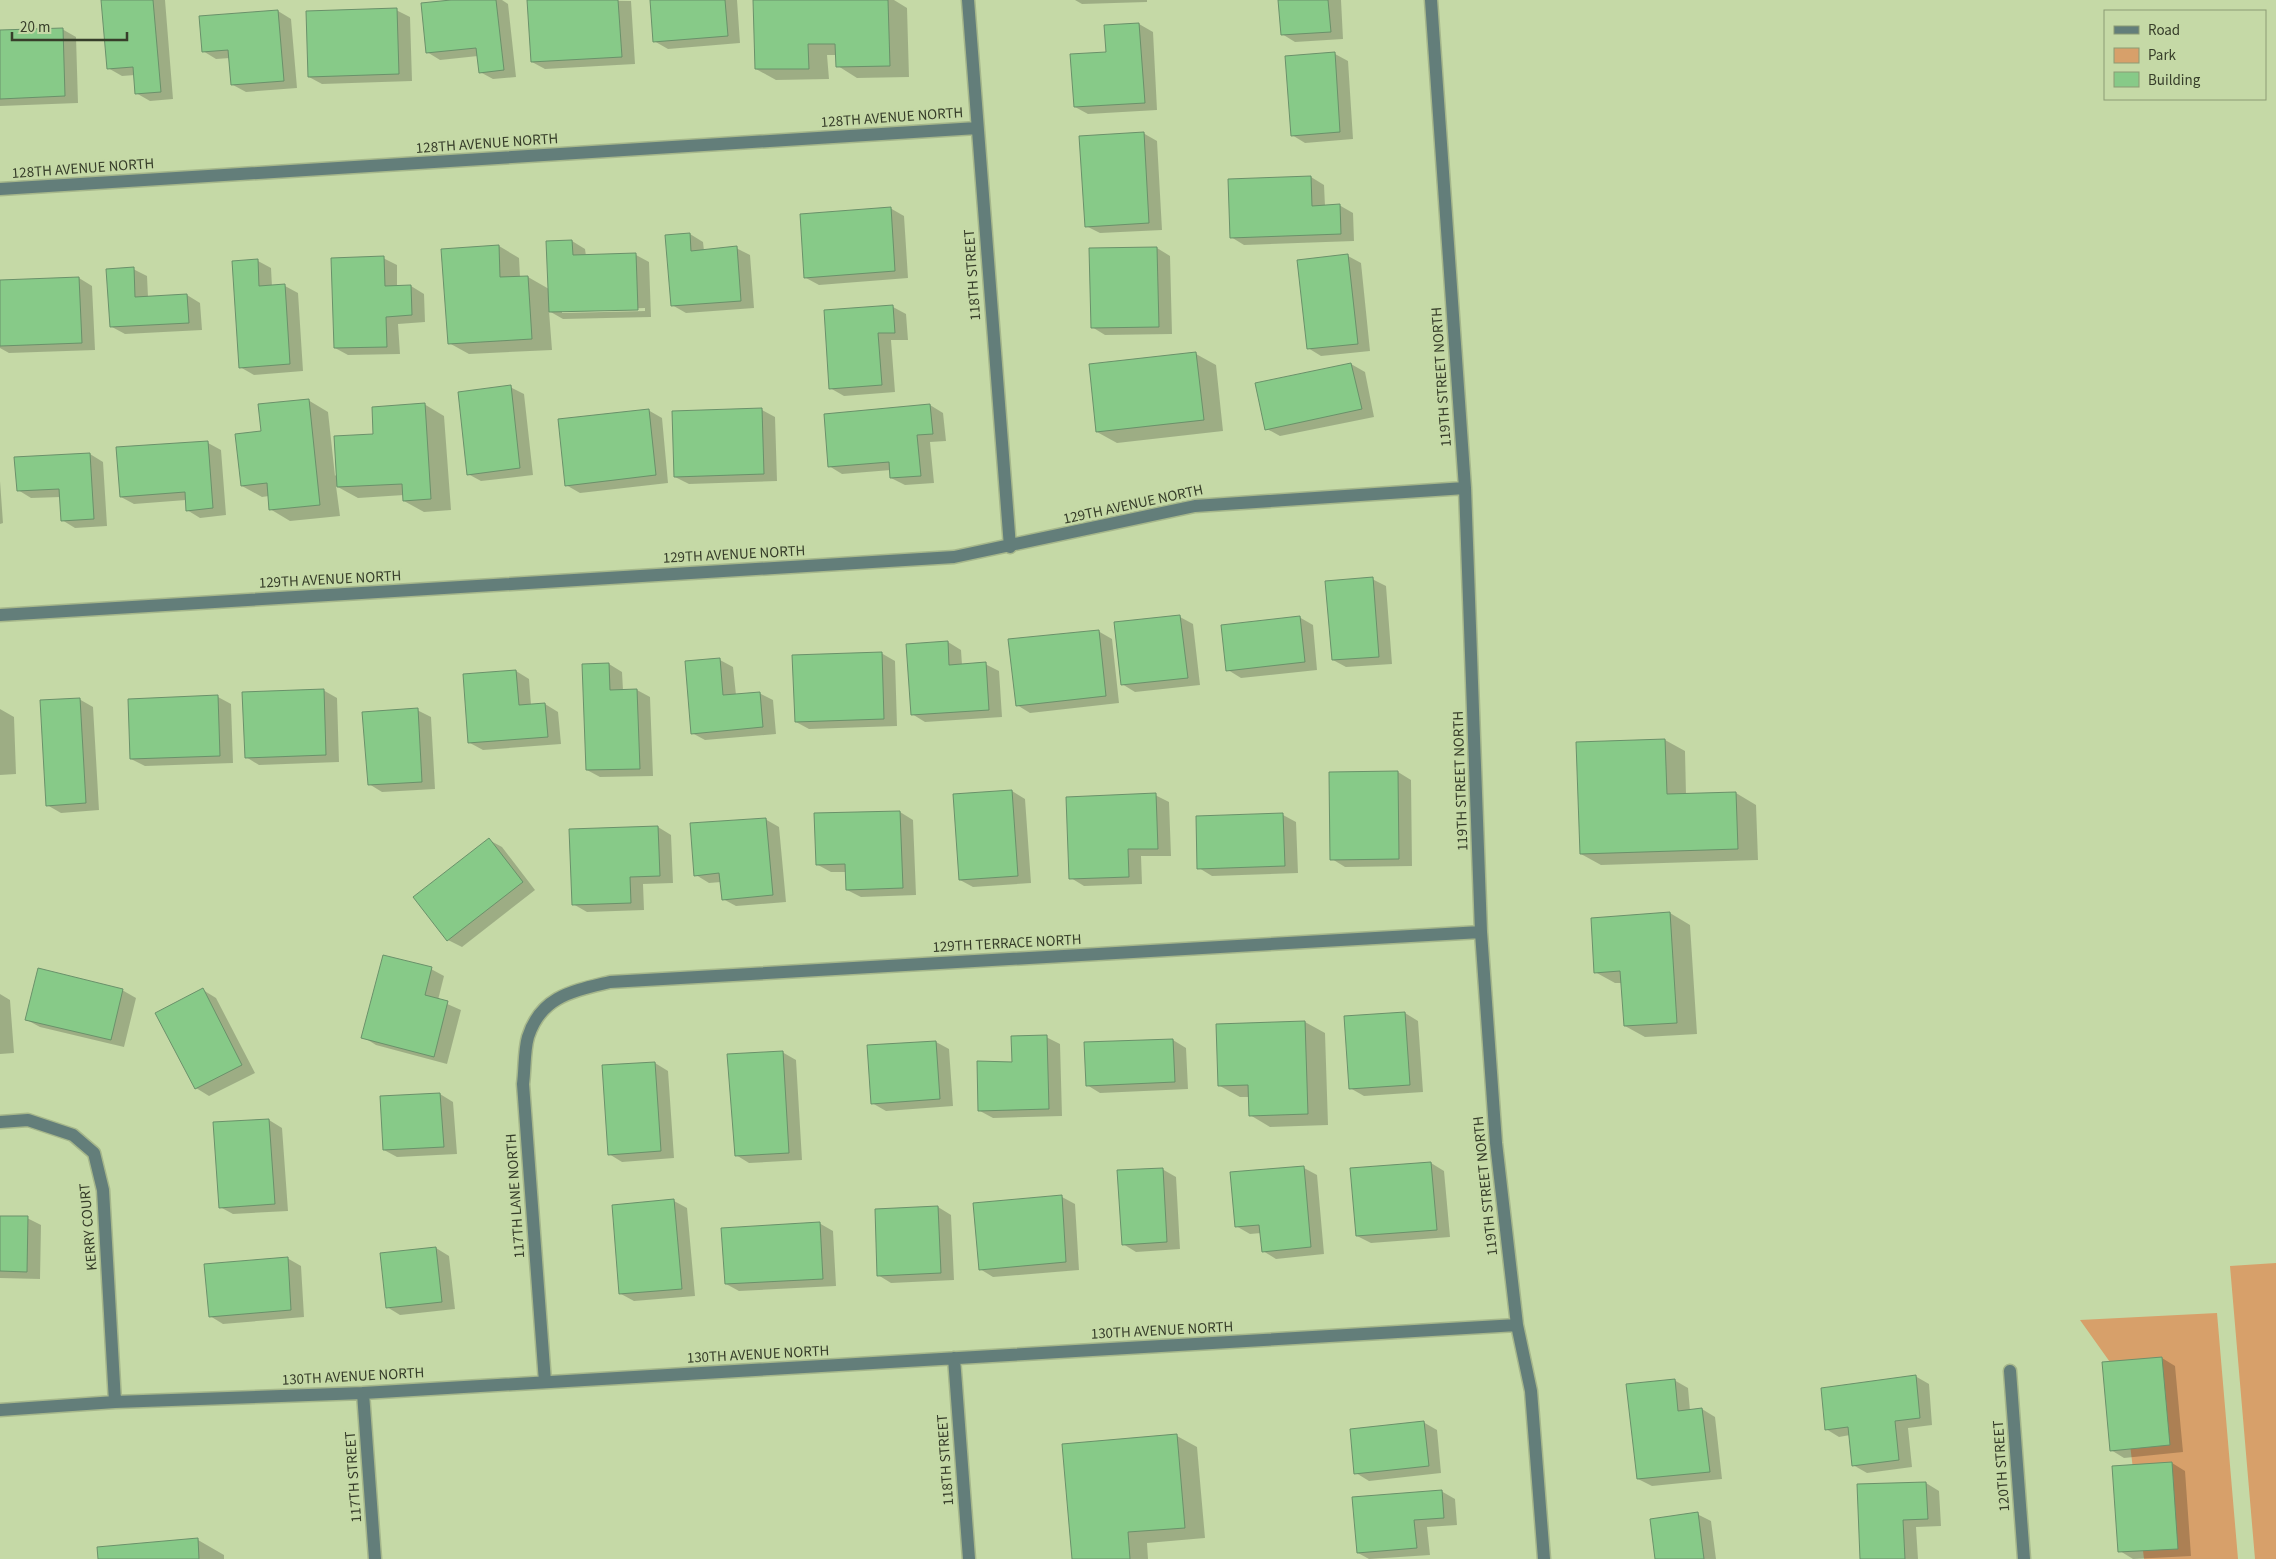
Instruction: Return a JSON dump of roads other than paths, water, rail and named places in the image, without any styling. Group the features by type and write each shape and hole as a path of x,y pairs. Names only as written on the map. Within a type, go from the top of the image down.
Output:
{"street":[{"name":"118TH STREET","path":"968,0 1010,547"},
{"name":"119TH STREET NORTH","path":"1431,0 1465,488 1481,932 1496,1143 1517,1325 1531,1391 1544,1559"},
{"name":"128TH AVENUE NORTH","path":"0,190 977,128"},
{"name":"129TH AVENUE NORTH","path":"0,615 954,557 1010,547 1195,506 1465,488"},
{"name":"129TH TERRACE NORTH","path":"541,1010 569,992 610,982 1481,932"},
{"name":"117TH LANE NORTH","path":"541,1010 528,1038 523,1084 544,1382"},
{"name":"KERRY COURT","path":"0,1122 28,1120 73,1135 94,1153 103,1190 115,1402"},
{"name":"130TH AVENUE NORTH","path":"0,1410 115,1402 363,1393 1517,1325"},
{"name":"118TH STREET","path":"954,1358 969,1559"},
{"name":"120TH STREET","path":"2010,1371 2024,1559"},
{"name":"117TH STREET","path":"363,1393 375,1559"}]}
